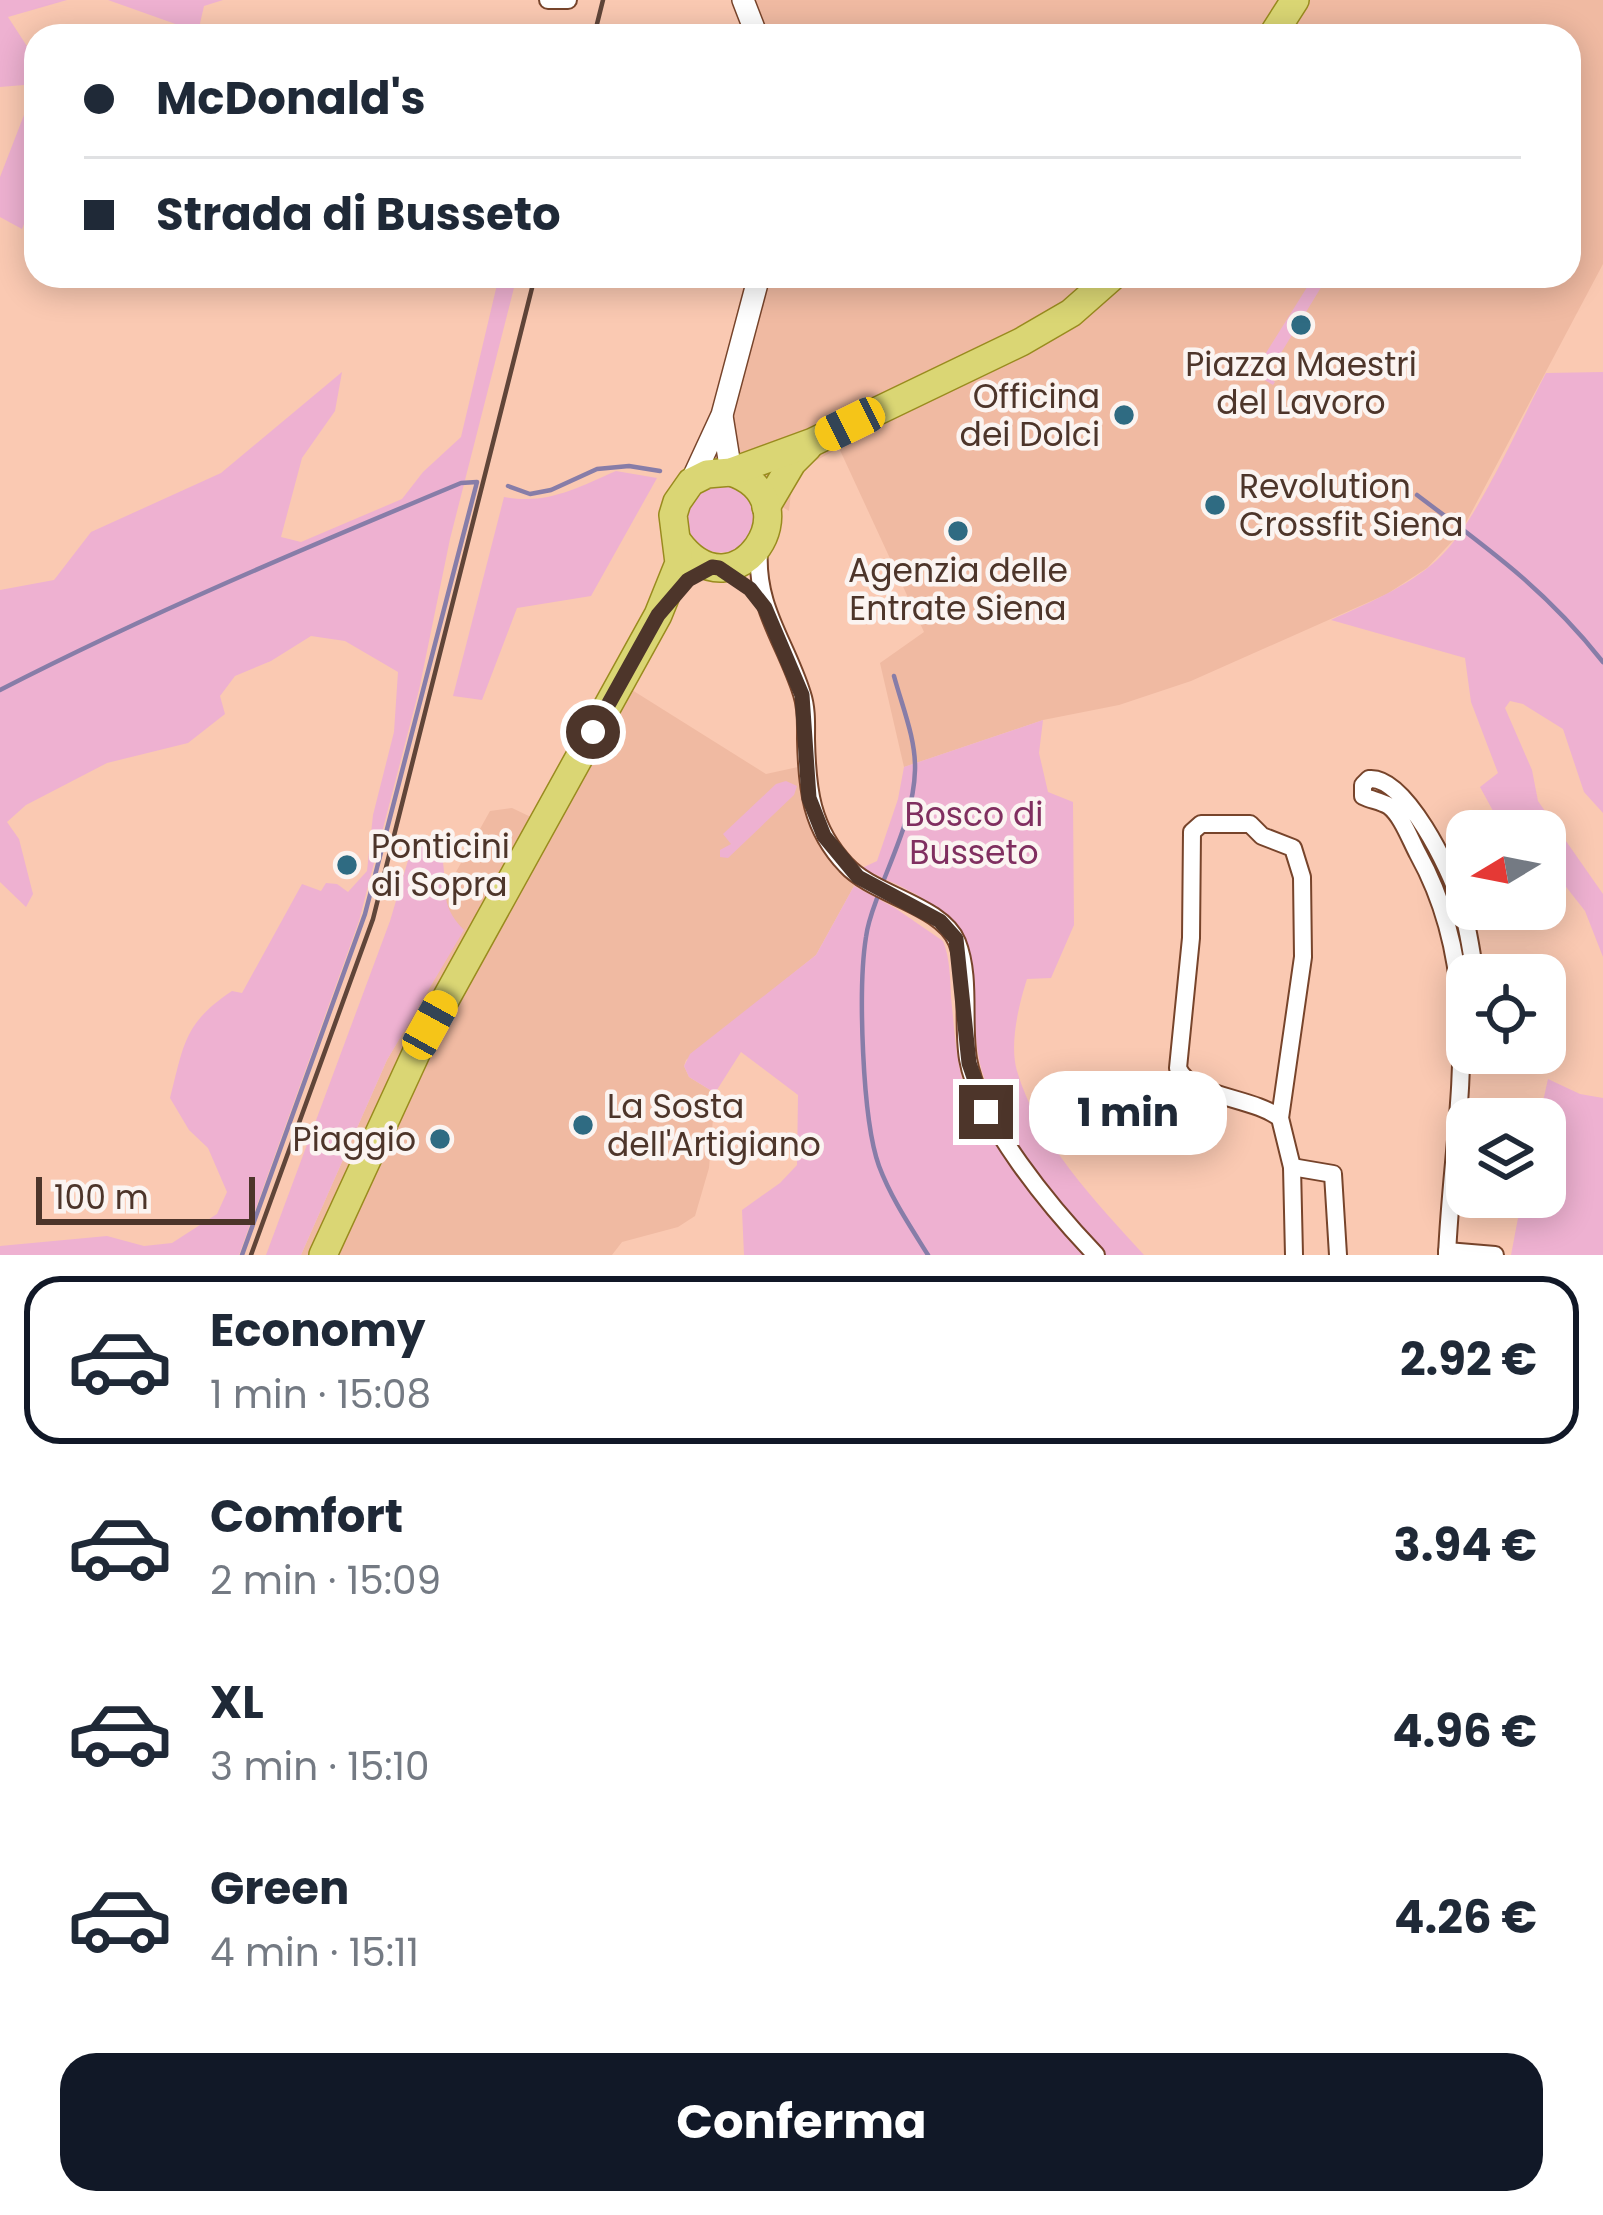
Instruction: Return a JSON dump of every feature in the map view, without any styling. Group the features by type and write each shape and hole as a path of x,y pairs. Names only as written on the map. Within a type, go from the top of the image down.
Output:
{"main road":[{"path":"323,1255 418,1048 658,615 676,575 678,542 673,515 691,482 813,442 1039,333 1100,288"},
{"path":"766,507 792,463 813,442"},
{"path":"658,615 688,580 716,567 737,564 759,547 767,531 766,507 752,484 730,472"},
{"path":"678,542 692,558 716,567"}],"street":[{"path":"548,0 568,0"},
{"path":"691,482 722,416 757,288"},
{"path":"722,416 730,472"},
{"path":"759,547 757,575 765,608 804,702 809,798 828,843 866,883 940,921 956,939 969,1063 978,1095 1052,1209 1096,1255"},
{"path":"716,567 745,584 765,608"},
{"path":"1453,954 1440,893 1394,811 1363,796 1363,785 1369,779 1382,780 1406,800 1455,884 1471,954"},
{"path":"1280,1118 1258,1104 1192,1085 1180,1076 1191,938 1192,832 1201,824 1250,824 1262,836 1293,848 1301,869 1300,986 1280,1118 1292,1167 1294,1255"},
{"path":"1464,1074 1447,1253 1496,1255"},
{"path":"1292,1167 1333,1174 1338,1255"}],"shaded area":[{"path":"749,0 1603,0 1603,264 1461,532 1427,568 1387,594 1191,681 1119,705 1043,720 904,767 880,663 924,632 839,448 808,465 791,492 789,511 779,505 737,451 727,422 737,378 722,373 743,288 1581,288 1581,24 758,24"},
{"path":"632,690 766,774 798,767 807,812 829,856 854,886 816,955 686,1060 689,1077 715,1093 709,1168 695,1216 678,1227 622,1242 612,1255 301,1255 387,1060 463,930 445,911 442,897 490,811 512,808 554,828"}],"green space":[{"path":"0,0 67,0 8,17 24,42 24,85 0,87"},
{"path":"108,0 223,0 204,6 200,24 176,24"},
{"path":"24,115 22,229 0,217 0,177"},
{"path":"496,288 514,288 359,921 239,1255 0,1255 0,1246 107,1236 144,1246 172,1243 217,1214 227,1192 208,1148 189,1130 170,1098 183,1049 204,1014 232,991 242,993 302,884 321,891 326,883 337,884 348,892 367,871 373,815 394,732 398,672 345,641 311,636 235,676 220,696 225,714 188,743 107,763 26,805 7,822 19,839 33,894 26,907 0,882 0,590 54,580 91,532 221,473 342,372 335,411 302,458 281,537 301,542 402,499 461,437"},
{"path":"1307,288 1321,288 1267,376 1273,385 1245,368 1247,364 1256,369"},
{"path":"1603,372 1603,813 1584,792 1563,729 1510,701 1505,708 1544,810 1493,810 1480,787 1498,773 1471,702 1465,658 1331,620 1413,578 1452,544 1482,498 1546,373"},
{"path":"616,471 657,478 591,596 517,608 482,700 453,696 504,497 548,497"},
{"path":"739,484 759,511 744,548 721,552 703,548 691,534 686,510 699,489"},
{"name":"Bosco di Busseto","path":"1043,720 1039,753 1048,792 1073,802 1074,925 1051,978 1027,979 1016,1024 1017,1071 1053,1146 1144,1255 744,1255 742,1210 797,1165 798,1095 741,1052 715,1093 689,1077 684,1066 690,1054 816,955 854,886 943,941 959,1065 970,1103 1009,1159 1019,1144 982,1070 971,970 960,936 932,905 862,868 877,861 904,767"},
{"path":"786,781 797,786 794,795 728,858 720,857 720,850 731,844 723,834 776,784"},
{"path":"415,837 441,851 447,903 464,930 387,1060 301,1255 266,1255 390,921"},
{"path":"1566,841 1603,894 1603,957 1585,911 1566,887"},
{"path":"1548,1079 1580,1094 1603,1098 1603,1255 1511,1255 1518,1218 1566,1218 1566,1098 1544,1098"}],"waterway":[{"path":"508,486 530,494 597,469 629,466 660,471"},
{"path":"0,690 286,557 461,483 477,482 365,914 242,1255"},
{"path":"1417,495 1538,592 1603,662"},
{"path":"883,882 908,813 915,770 911,735 894,676"},
{"path":"879,893 867,931 862,987 869,1117 884,1178 928,1255"}],"railway":[{"path":"597,24 603,0"},
{"path":"251,1255 373,919 532,288"}],"place":[{"name":"Piazza Maestri del Lavoro","path":"1301,325"},
{"name":"Officina dei Dolci","path":"1124,415"},
{"name":"Revolution Crossfit Siena","path":"1215,505"},
{"name":"Agenzia delle Entrate Siena","path":"958,531"},
{"name":"Ponticini di Sopra","path":"347,865"},
{"name":"La Sosta dell'Artigiano","path":"583,1125"},
{"name":"Piaggio","path":"440,1139"}],"route":[{"path":"593,732 658,615 688,580 719,568 750,589 765,608 802,695 809,798 824,836 858,877 940,921 956,939 969,1063 986,1112"}]}
